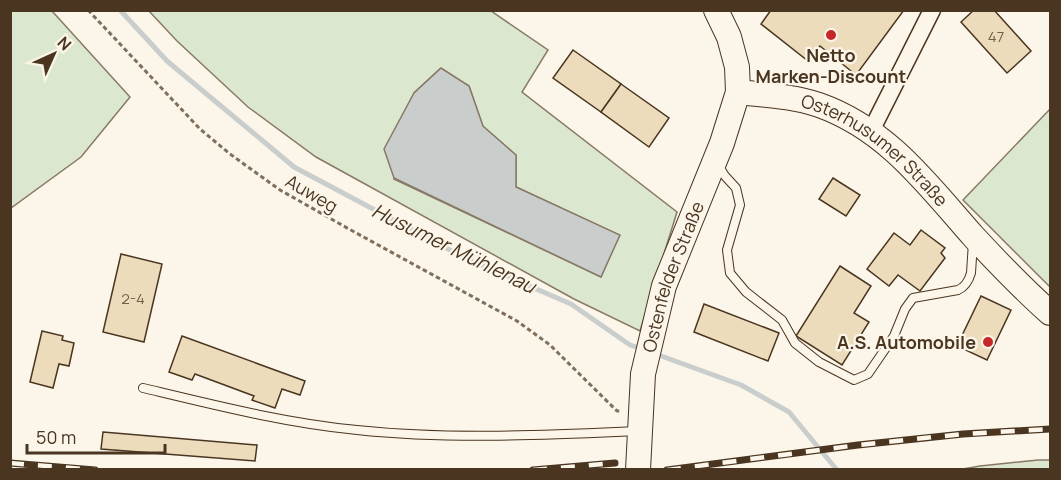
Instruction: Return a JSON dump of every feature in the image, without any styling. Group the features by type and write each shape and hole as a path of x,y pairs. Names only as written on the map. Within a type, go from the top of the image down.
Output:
{"main road":[{"path":"716,10 729,37 737,67 738,92"},
{"name":"Ostenfelder Straße","path":"639,470 643,374 664,286 716,160 738,92"},
{"name":"Osterhusumer Straße","path":"738,92 779,96 817,104 850,118 871,131 889,145 920,176 973,236 1050,313"}],"street":[{"path":"871,131 932,10"}],"lane":[{"path":"716,160 725,176 736,188 740,205 727,250 730,273 746,292 782,320 795,343 819,362 854,380 868,374 894,336 905,309 913,298 963,288 971,273 973,236"},
{"path":"143,388 255,414 357,430 461,436 640,420"}],"path":[{"name":"Auweg","path":"88,10 162,91 200,129 230,154 280,190 517,321 549,345 617,411 640,420"}],"green space":[{"path":"11,10 52,11 130,97 81,157 11,208"},
{"path":"149,11 491,11 548,50 522,92 677,212 640,331 574,299 316,157 248,107 177,41","holes":["440,69 469,86 483,127 516,155 516,187 619,235 601,277 394,179 414,93"]},
{"path":"1050,109 1050,287 963,200"},
{"path":"1050,460 1050,469 963,469 980,466"}],"shaded area":[{"path":"441,68 469,86 483,126 516,155 516,187 620,235 601,277 394,178 384,149 414,93"}],"building":[{"name":"Netto Marken-Discount","path":"771,10 904,10 856,75 820,46 808,61 761,24"},
{"path":"974,10 994,10 1031,51 1007,73 961,22"},
{"path":"573,50 621,84 601,112 553,78"},
{"path":"621,84 669,118 649,147 601,112"},
{"path":"833,178 860,195 846,216 819,199"},
{"path":"921,230 945,248 941,253 945,258 920,291 898,275 889,286 867,269 894,233 910,245"},
{"path":"121,254 162,264 144,342 103,332"},
{"path":"840,266 871,286 854,313 869,322 842,365 796,336"},
{"path":"981,296 1011,310 987,360 957,346"},
{"path":"704,304 779,333 768,361 694,332"},
{"path":"42,331 63,336 62,340 74,343 69,366 59,364 53,388 30,382"},
{"path":"182,336 305,381 300,395 282,389 275,408 252,400 254,396 195,374 192,380 169,372"},
{"path":"103,432 257,445 255,461 101,449"}],"waterway":[{"name":"Husumer Mühlenau","path":"120,10 167,61 294,167 467,259 571,304 630,345 642,349"},
{"name":"Husumer Mühlenau","path":"653,353 741,385 789,412 837,470"}],"railway":[{"path":"667,470 858,445 963,434 1050,429"},
{"path":"10,463 95,470"},
{"path":"533,470 615,463"}],"place":[{"name":"Netto Marken-Discount","path":"831,35"},
{"name":"A.S. Automobile","path":"988,342"}]}
